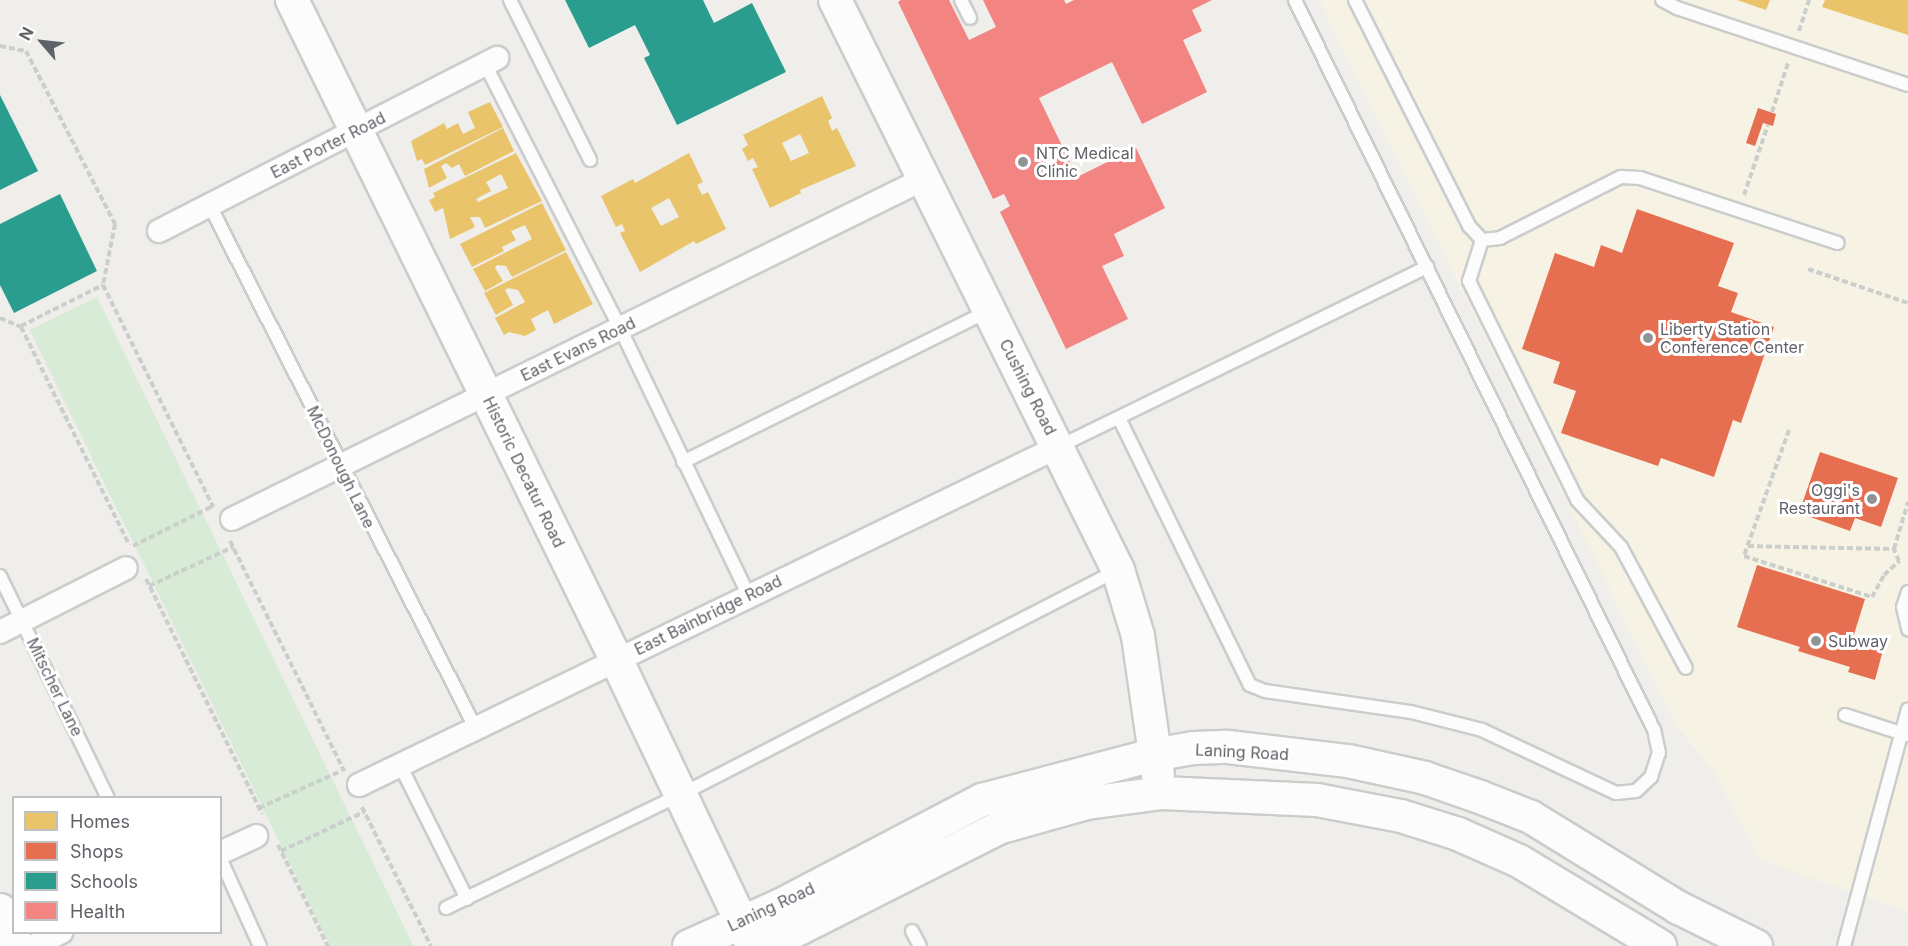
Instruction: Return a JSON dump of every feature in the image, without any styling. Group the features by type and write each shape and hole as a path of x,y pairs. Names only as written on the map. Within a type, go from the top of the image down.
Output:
{"street":[{"name":"Historic Decatur Road","path":"292,0 682,794 747,934"},
{"name":"Cushing Road","path":"835,0 1118,570 1138,636 1153,755 1162,793"},
{"name":"East Porter Road","path":"159,231 491,61"},
{"name":"East Evans Road","path":"226,524 339,464 924,179"},
{"name":"East Bainbridge Road","path":"352,784 1058,447"},
{"path":"0,632 134,562"},
{"name":"Laning Road","path":"689,946 747,934 982,800 1153,755 1193,748 1228,747 1348,761 1425,778 1531,817 1679,908 1756,946"},
{"name":"Laning Road","path":"765,946 1001,828 1087,803 1162,793 1317,800 1401,816 1449,831 1519,861 1660,946"},
{"path":"222,852 264,829"},
{"path":"0,910 18,946"},
{"path":"34,946 60,934"}],"lane":[{"path":"510,0 590,160"},
{"path":"961,0 970,18"},
{"path":"1119,418 1250,684 1265,691 1328,697 1411,712 1482,730 1516,743 1605,789 1626,794 1645,786 1657,766 1659,753 1654,730 1295,0"},
{"path":"1355,0 1469,226 1482,240"},
{"path":"1662,0 1908,85"},
{"path":"491,61 749,596"},
{"path":"1482,240 1500,238 1621,177 1640,178 1838,243"},
{"name":"McDonough Lane","path":"210,206 339,464 475,727"},
{"path":"1482,240 1469,281 1577,500 1621,547 1686,668"},
{"path":"1058,447 1426,267"},
{"path":"683,462 990,311"},
{"path":"446,908 682,794 1118,570"},
{"name":"Mitscher Lane","path":"0,576 107,796"},
{"path":"1908,592 1903,607 1908,628"},
{"path":"1844,946 1905,735 1908,709"},
{"path":"1845,715 1905,735"},
{"path":"399,763 467,899"},
{"path":"222,862 260,946"},
{"path":"912,931 920,946"}],"path":[{"path":"1772,112 1809,0"},
{"path":"0,46 26,51 115,224 103,285 213,506 226,524 233,548 352,784 430,946"},
{"path":"1739,210 1768,125"},
{"path":"1808,269 1908,303"},
{"path":"20,326 103,285"},
{"path":"0,318 20,326 134,562 149,586 260,808 264,829 281,851 328,946"},
{"path":"1789,430 1744,556 1872,597 1884,574 1899,561 1894,549 1908,502"},
{"path":"134,562 213,506"},
{"path":"1748,546 1894,549"},
{"path":"149,586 233,548"},
{"path":"260,808 352,784"},
{"path":"281,851 364,812"}],"shaded area":[{"path":"1319,0 1908,0 1908,912 1760,860 1713,770 1677,726"}],"green space":[{"path":"97,297 414,946 330,946 30,330"}],"building: Homes":[{"path":"1737,0 1770,0 1766,10"},
{"path":"1825,0 1908,0 1908,35 1822,7"},
{"path":"822,96 832,118 828,121 832,131 837,128 856,166 800,190 801,193 770,208 752,169 758,167 753,158 748,161 742,149 748,145 743,135","holes":["800,134 809,153 791,161 782,143"]},
{"path":"490,102 503,127 425,165 422,159 417,161 411,141 444,123 447,129 458,123 463,134 475,128 468,112"},
{"path":"503,128 514,151 465,176 459,164 452,168 446,163 441,166 447,178 429,188 424,169"},
{"path":"516,153 542,201 485,228 480,217 470,217 475,227 450,239 443,208 435,212 429,200 435,197 433,193","holes":["501,174 508,188 478,202 476,199 491,191 486,182"]},
{"path":"689,153 703,182 697,185 702,195 708,192 726,229 696,244 694,241 640,272 620,233 625,231 622,224 616,227 601,196 633,179 635,183","holes":["669,198 679,217 661,226 651,208"]},
{"path":"542,203 566,250 512,277 506,266 497,265 495,268 503,281 485,291 473,269 532,239 525,225 511,231 516,240 502,247 504,251 472,267 460,244"},
{"path":"566,252 593,304 554,324 548,310 531,319 536,330 525,336 509,332 504,335 495,318 525,302 518,290 508,288 505,290 513,305 496,315 484,293"}],"building: Shops":[{"path":"1758,108 1776,114 1773,126 1763,123 1755,146 1746,143"},
{"name":"Liberty Station Conference Center","path":"1637,209 1734,243 1718,286 1738,293 1731,312 1774,327 1741,423 1733,420 1714,477 1661,458 1658,466 1561,433 1576,391 1553,383 1560,362 1522,349 1555,253 1594,267 1601,245 1622,253"},
{"path":"1820,452 1898,478 1881,527 1855,518 1850,531 1799,513"},
{"path":"1757,565 1865,599 1852,641 1883,650 1875,680 1848,672 1850,667 1798,651 1800,647 1737,627"}],"building: Schools":[{"path":"565,0 703,0 714,23 752,3 786,72 677,125 644,58 650,55 635,25 589,48"},
{"path":"0,95 38,171 0,190"},
{"path":"60,194 97,271 14,313 0,285 0,224"}],"building: Health":[{"name":"NTC Medical Clinic","path":"901,0 949,0 969,40 996,27 983,0 1064,0 1066,4 1074,0 1212,0 1192,10 1202,31 1183,40 1207,92 1142,124 1112,62 1039,98 1077,177 1136,148 1165,208 1114,234 1124,256 1102,266 1128,319 1066,349 1000,212 1010,206 1004,194 993,199 898,2"}],"place":[{"name":"NTC Medical Clinic","path":"1023,162"},
{"name":"Liberty Station Conference Center","path":"1648,338"},
{"name":"Oggi's Restaurant","path":"1872,499"},
{"name":"Subway","path":"1816,641"}]}
